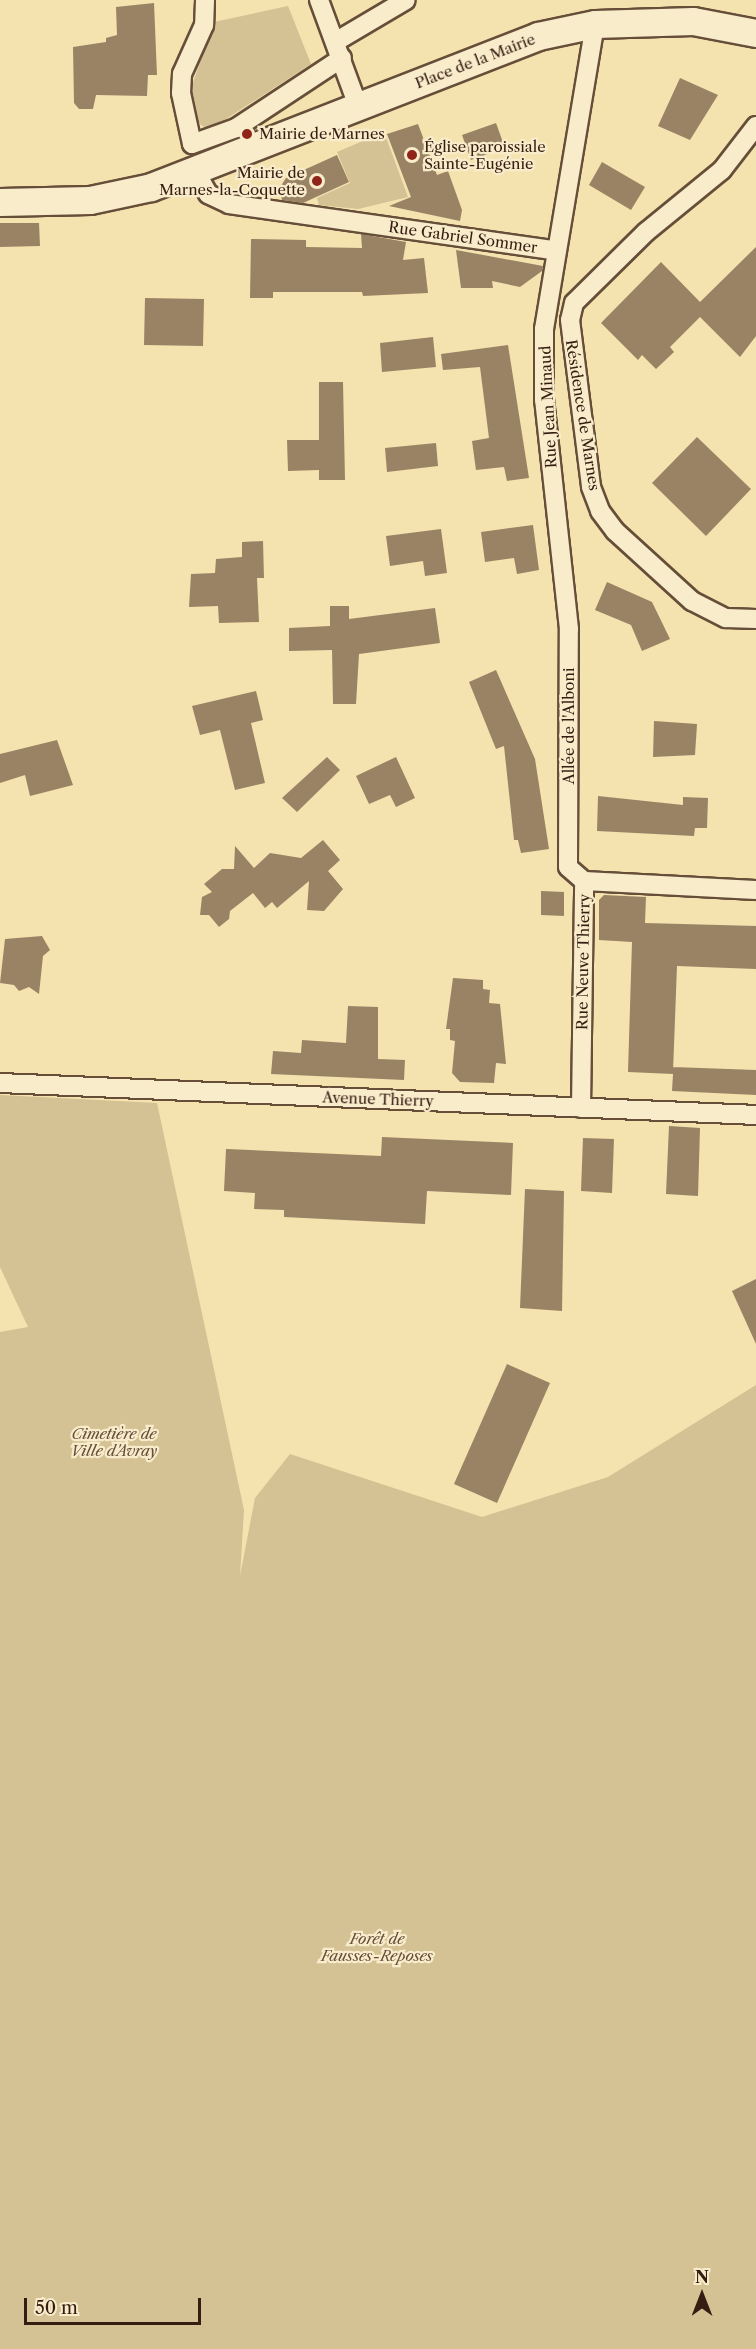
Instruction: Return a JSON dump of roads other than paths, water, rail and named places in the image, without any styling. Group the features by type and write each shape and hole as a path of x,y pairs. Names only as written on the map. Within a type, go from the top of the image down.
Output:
{"main road":[{"path":"595,24 611,14 672,7 728,9 756,16"},
{"path":"595,24 693,21 756,33"},
{"name":"Place de la Mairie","path":"0,202 90,200 196,172 538,36 595,24"}],"street":[{"path":"205,0 204,25 182,74 181,93 192,144 236,128 406,0"},
{"path":"320,0 358,106"},
{"name":"Rue Gabriel Sommer","path":"196,172 208,194 229,204 554,250 595,24"},
{"name":"Résidence de Marnes","path":"756,126 722,170 646,232 574,303 570,320 591,487 600,511 615,531 692,601 726,618 756,619"},
{"name":"Rue Jean Minaud","path":"554,250 544,329 544,400 561,564"},
{"name":"Allée de l'Alboni","path":"561,564 569,629 568,867 584,881"},
{"name":"Rue Neuve Thierry","path":"581,1108 584,881 756,890"},
{"name":"Avenue Thierry","path":"0,1083 756,1115"}],"place":[{"name":"Mairie de Marnes","path":"247,134"},
{"name":"Église paroissiale Sainte-Eugénie","path":"412,155"},
{"name":"Mairie de Marnes-la-Coquette","path":"317,181"}],"park label":[{"name":"Cimetière de Ville d'Avray","path":"114,1442"},
{"name":"Forêt de Fausses-Reposes","path":"377,1946"}]}
